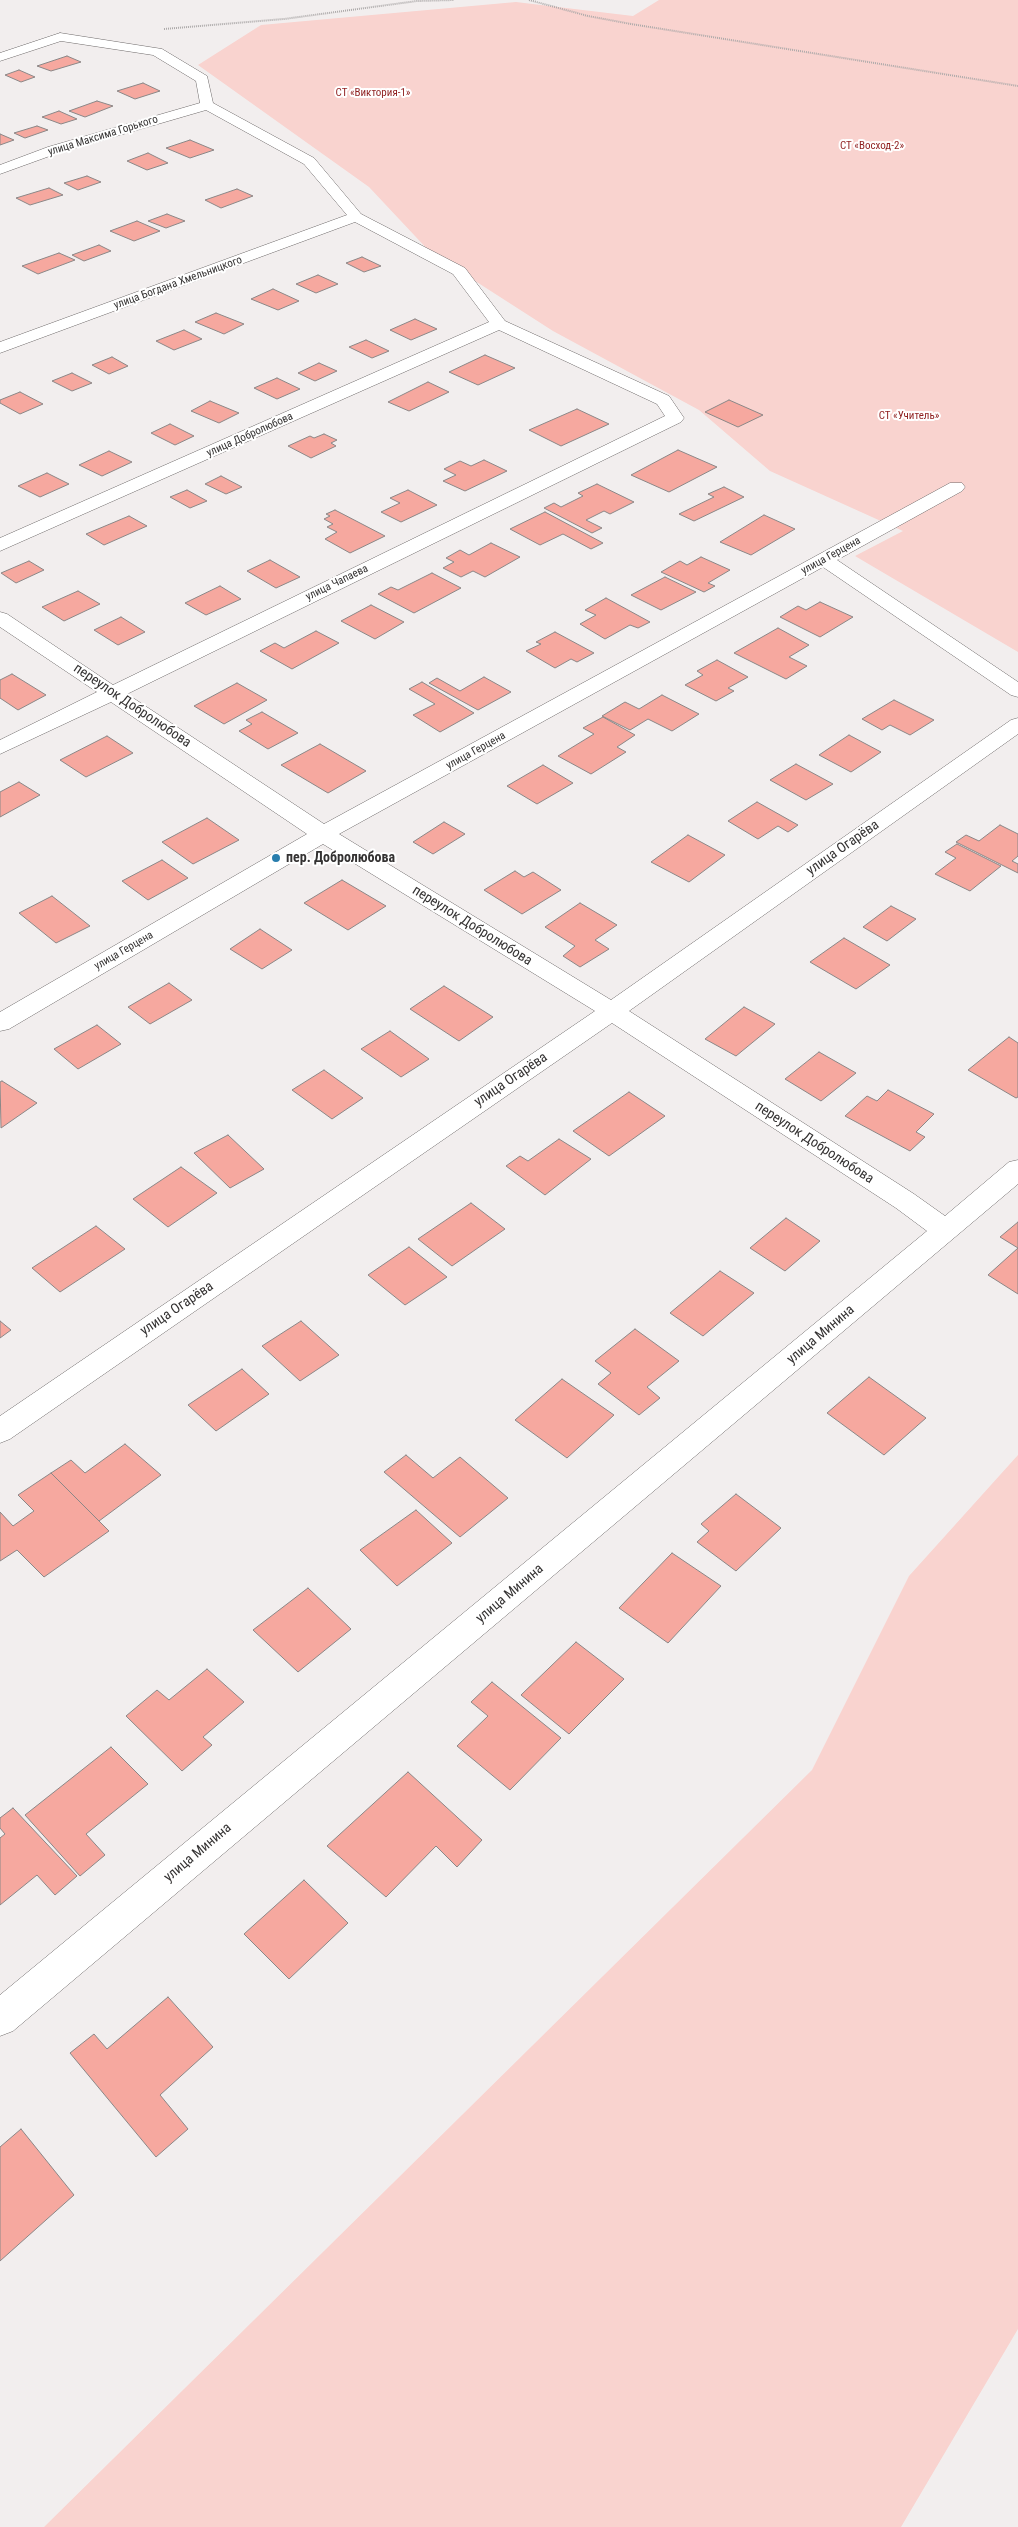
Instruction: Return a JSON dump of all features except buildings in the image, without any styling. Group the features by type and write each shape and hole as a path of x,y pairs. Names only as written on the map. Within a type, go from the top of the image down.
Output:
{"street":[{"path":"0,57 60,37 157,52 202,79 207,105 309,161 356,217 459,271 499,324"},
{"name":"улица Максима Горького","path":"0,170 53,150 207,105"},
{"name":"улица Богдана Хмельницкого","path":"0,348 356,217"},
{"name":"улица Чапаева","path":"0,748 675,418 663,400 499,324"},
{"name":"улица Добролюбова","path":"0,546 499,324"},
{"name":"улица Герцена","path":"0,1023 323,834 956,487"},
{"path":"825,560 1018,691"},
{"name":"переулок Добролюбова","path":"0,618 323,834 612,1011 946,1231"},
{"name":"улица Огарёва","path":"0,1431 612,1011 1018,724"},
{"name":"улица Минина","path":"0,2018 1018,1169"}],"path":[{"path":"158,29 284,19 418,1 454,0"},
{"path":"529,0 588,16 631,24 1018,86"}],"green space":[{"path":"659,0 1018,0 1018,652 855,556 903,531 770,471 699,410 553,331 430,252 369,187 198,65 261,25 516,2 633,16"},
{"path":"1018,1455 1018,2329 901,2527 44,2527 812,1770 909,1576"}],"place":[{"name":"пер. Добролюбова","path":"276,858"}],"park label":[{"name":"СТ «Виктория-1»","path":"373,93"},
{"name":"СТ «Восход-2»","path":"872,146"},
{"name":"СТ «Учитель»","path":"909,416"}]}
